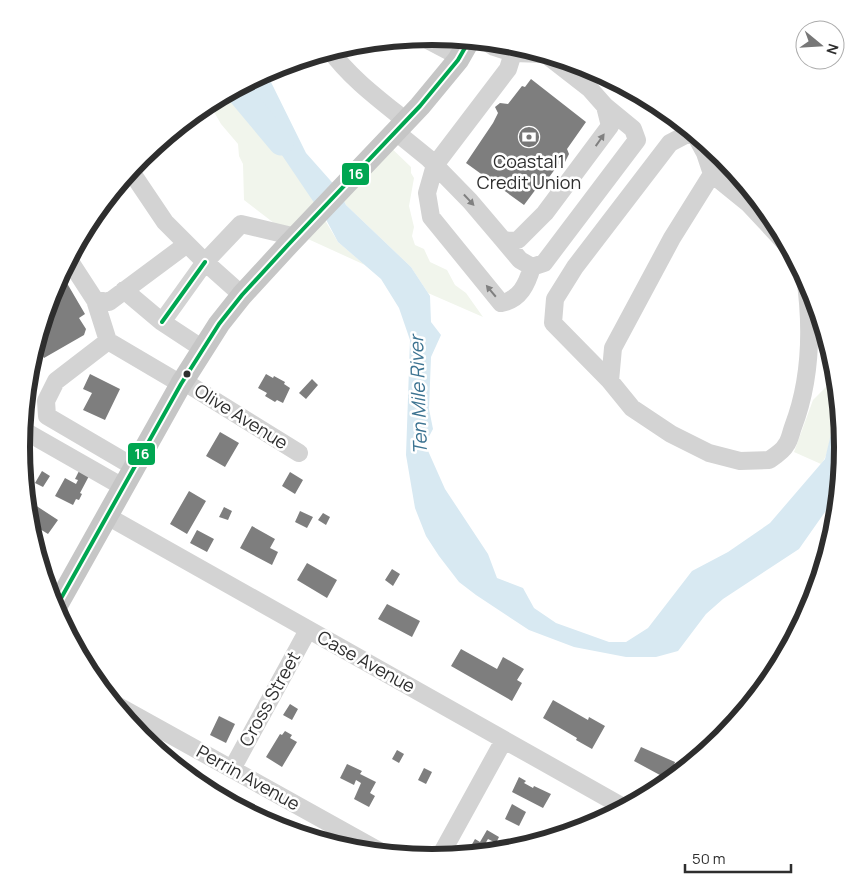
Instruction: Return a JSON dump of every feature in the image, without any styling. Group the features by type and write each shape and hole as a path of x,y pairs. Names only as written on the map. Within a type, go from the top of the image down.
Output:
{"main road":[{"path":"60,599 182,383 219,324 242,295 420,106 465,48"}],"street":[{"path":"509,52 513,53 508,69 435,165 428,193 431,217 501,303 510,302 526,285 532,267 544,262 637,140 633,129 559,65"},
{"path":"334,57 373,94 435,165 470,201 520,260 532,267"},
{"path":"504,241 518,240 545,213 592,151 610,126 605,106"},
{"path":"686,135 670,143 575,267 555,299 553,323 610,381 632,408 671,434 709,453 740,461 769,460 786,445 797,416 804,389 808,352 808,304"},
{"path":"702,148 712,174 750,204 763,217"},
{"path":"610,381 613,348 672,238 712,174"},
{"path":"135,177 165,222 205,262 242,295"},
{"path":"162,322 205,262 241,224 302,231"},
{"path":"95,300 109,302 187,244"},
{"path":"73,267 95,300 108,341 56,381 46,401 47,416 134,467"},
{"path":"124,290 162,322 203,349"},
{"name":"Olive Avenue","path":"108,341 299,453"},
{"path":"30,434 123,487"},
{"name":"Case Avenue","path":"107,516 618,804"},
{"name":"Cross Street","path":"232,769 308,630"},
{"name":"Perrin Avenue","path":"131,713 367,844"},
{"path":"444,850 504,740"}],"shaded area":[{"path":"247,90 338,242 365,265 297,234 283,230 244,200 243,164 239,156 238,144 221,124 213,110"},
{"path":"385,142 411,167 411,173 414,178 409,206 414,227 412,236 415,245 424,249 430,262 447,270 455,285 466,293 483,317 428,293 411,267 346,205 338,189"},
{"path":"830,383 834,424 827,452 821,464 794,452 813,400"}],"water":[{"path":"269,79 306,153 338,189 346,205 411,267 430,296 431,322 441,335 431,357 429,409 433,429 425,444 445,489 488,554 497,578 523,588 534,608 556,623 609,642 626,642 648,628 692,571 728,552 770,523 825,459 834,421 835,447 831,503 799,549 723,599 706,614 678,651 656,657 626,657 574,647 529,630 459,582 426,536 415,508 406,455 410,340 399,308 381,279 338,242 322,212 269,136 246,90"}],"building":[{"name":"Coastal1 Credit Union","path":"531,79 586,122 567,149 569,154 565,162 561,161 547,180 542,181 524,205 466,163 493,123 498,113 495,107 500,103 508,104 522,86 525,87"},
{"path":"66,282 85,314 79,318 86,329 84,335 44,358 41,354 51,318"},
{"path":"90,374 120,389 105,420 83,410 92,393 83,389"},
{"path":"266,374 285,382 284,384 290,388 283,403 277,400 275,402 265,396 267,393 258,388"},
{"path":"312,379 318,385 306,399 299,393"},
{"path":"220,432 239,443 225,467 206,456"},
{"path":"42,471 50,476 43,487 35,483"},
{"path":"79,471 89,476 80,493 82,494 79,500 76,499 73,505 55,496 65,478 76,484 78,480 75,479"},
{"path":"290,472 303,480 295,494 282,486"},
{"path":"189,491 206,501 187,534 170,524"},
{"path":"35,505 58,520 48,534 39,528"},
{"path":"224,507 232,511 228,520 219,517"},
{"path":"300,511 313,517 307,528 295,522"},
{"path":"323,513 330,517 326,525 318,520"},
{"path":"252,526 275,539 270,548 278,552 272,565 240,548"},
{"path":"197,530 214,539 207,552 190,543"},
{"path":"307,563 337,580 327,598 297,580"},
{"path":"392,569 400,574 393,586 385,580"},
{"path":"387,604 420,621 412,637 378,619"},
{"path":"461,649 497,669 503,657 524,669 517,680 522,683 512,701 451,666"},
{"path":"553,700 588,720 589,717 605,726 592,749 543,718"},
{"path":"290,704 298,709 292,720 283,715"},
{"path":"219,716 235,724 226,743 210,735"},
{"path":"285,731 292,735 290,738 297,742 282,767 266,757 280,734 282,735"},
{"path":"641,747 675,762 674,765 677,767 663,777 634,761"},
{"path":"397,750 404,754 399,763 392,759"},
{"path":"347,764 362,771 360,774 376,782 370,793 375,796 369,807 354,799 361,783 356,780 354,785 340,778"},
{"path":"424,768 432,772 426,784 418,780"},
{"path":"519,777 526,781 524,783 533,788 534,786 551,794 543,808 512,792"},
{"path":"240,800 260,809 259,810"},
{"path":"512,804 526,812 519,826 505,819"},
{"path":"487,830 499,837 496,843 488,839 485,844 488,846 470,848 475,839 480,842"}],"waterway":[{"name":"Ten Mile River","path":"240,94 281,143"}],"transit line":[{"name":"16","path":"60,599 181,384 219,324 242,295 288,245 420,106 458,60 466,46"},
{"name":"16","path":"162,322 205,262"}],"place":[{"name":"Coastal1 Credit Union","path":"529,137"}]}
